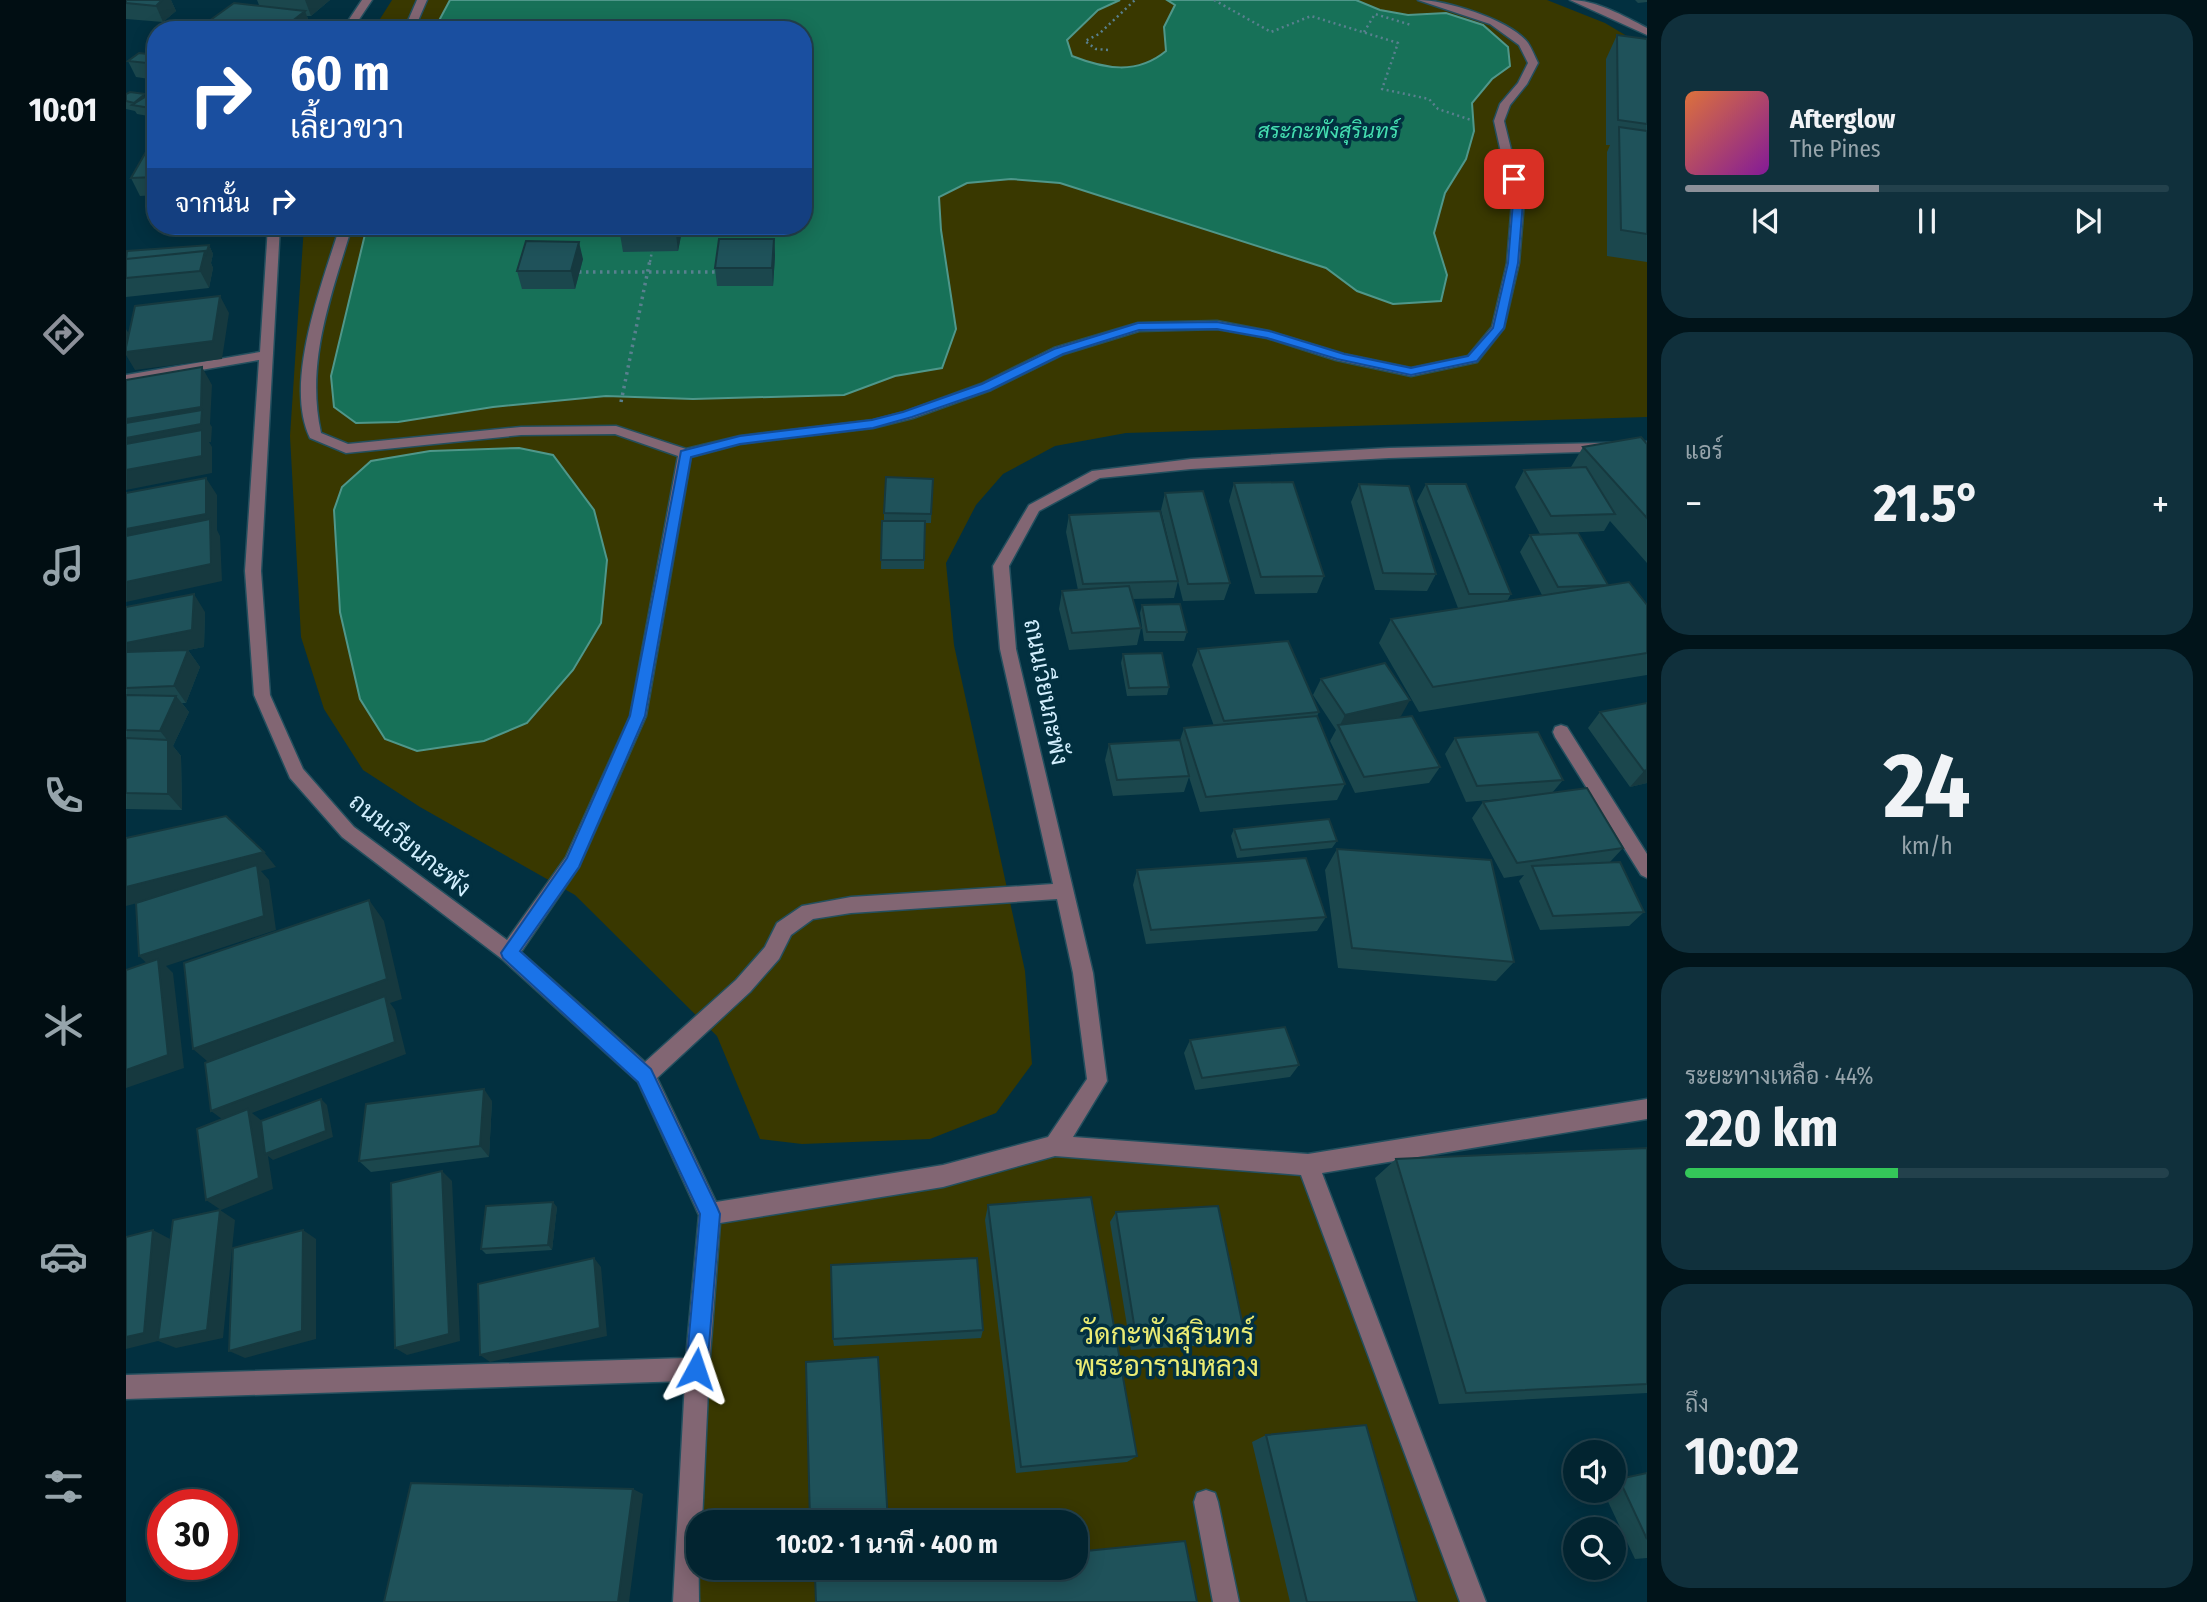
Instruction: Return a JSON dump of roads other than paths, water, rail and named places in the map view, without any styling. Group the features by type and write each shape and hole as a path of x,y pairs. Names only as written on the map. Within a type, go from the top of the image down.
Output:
{"street":[{"path":"353,21 367,0"},
{"path":"413,21 422,0"},
{"path":"344,235 312,350 308,413 315,435 346,449 521,431 616,430 685,454 740,440 873,424 908,415 986,387 1059,351 1138,327 1217,325 1269,335 1341,357 1411,372 1472,359 1498,328 1513,263 1518,202 1499,121 1505,104 1522,84 1533,63 1523,43 1493,22 1423,0"},
{"path":"1575,0 1647,32"},
{"name":"ถนนเวียนกะพัง","path":"273,235 253,571 262,695 296,773 348,832 509,953 645,1075 710,1214"},
{"path":"126,379 266,355"},
{"name":"ถนนเวียนกะพัง","path":"1055,1146 1097,1081 1083,973 1008,649 1001,566 1034,508 1097,474 1191,464 1389,453 1647,446"},
{"path":"509,953 573,862 638,716 685,454"},
{"path":"1561,732 1647,870"},
{"path":"645,1075 743,986 772,953 784,929 808,912 851,905 1064,891"},
{"path":"686,1602 696,1369 710,1214 943,1177 1055,1146 1308,1165 1647,1109"},
{"path":"1308,1165 1473,1602"},
{"path":"126,1387 696,1369"},
{"path":"1206,1502 1226,1602"}],"water":[{"name":"สระกะพังสุรินทร์","path":"450,0 1120,0 1098,10 1067,40 1072,56 1097,64 1132,67 1155,59 1166,51 1164,27 1175,5 1167,0 1356,0 1380,10 1408,15 1446,13 1483,25 1508,47 1510,66 1492,79 1472,103 1474,131 1466,159 1445,193 1434,233 1447,275 1441,301 1393,304 1357,291 1326,268 1060,183 1011,179 967,183 939,197 941,230 956,329 942,368 895,376 844,395 693,399 606,396 493,407 398,422 356,423 334,407 331,376 365,235 812,235 812,21 439,21"},
{"path":"519,448 553,455 594,510 607,560 601,623 573,670 527,723 484,741 417,751 385,739 360,699 340,612 334,510 342,487 371,461 430,451"}],"park label":[{"name":"วัดกะพังสุรินทร์ พระอารามหลวง","path":"1167,1350"}]}
